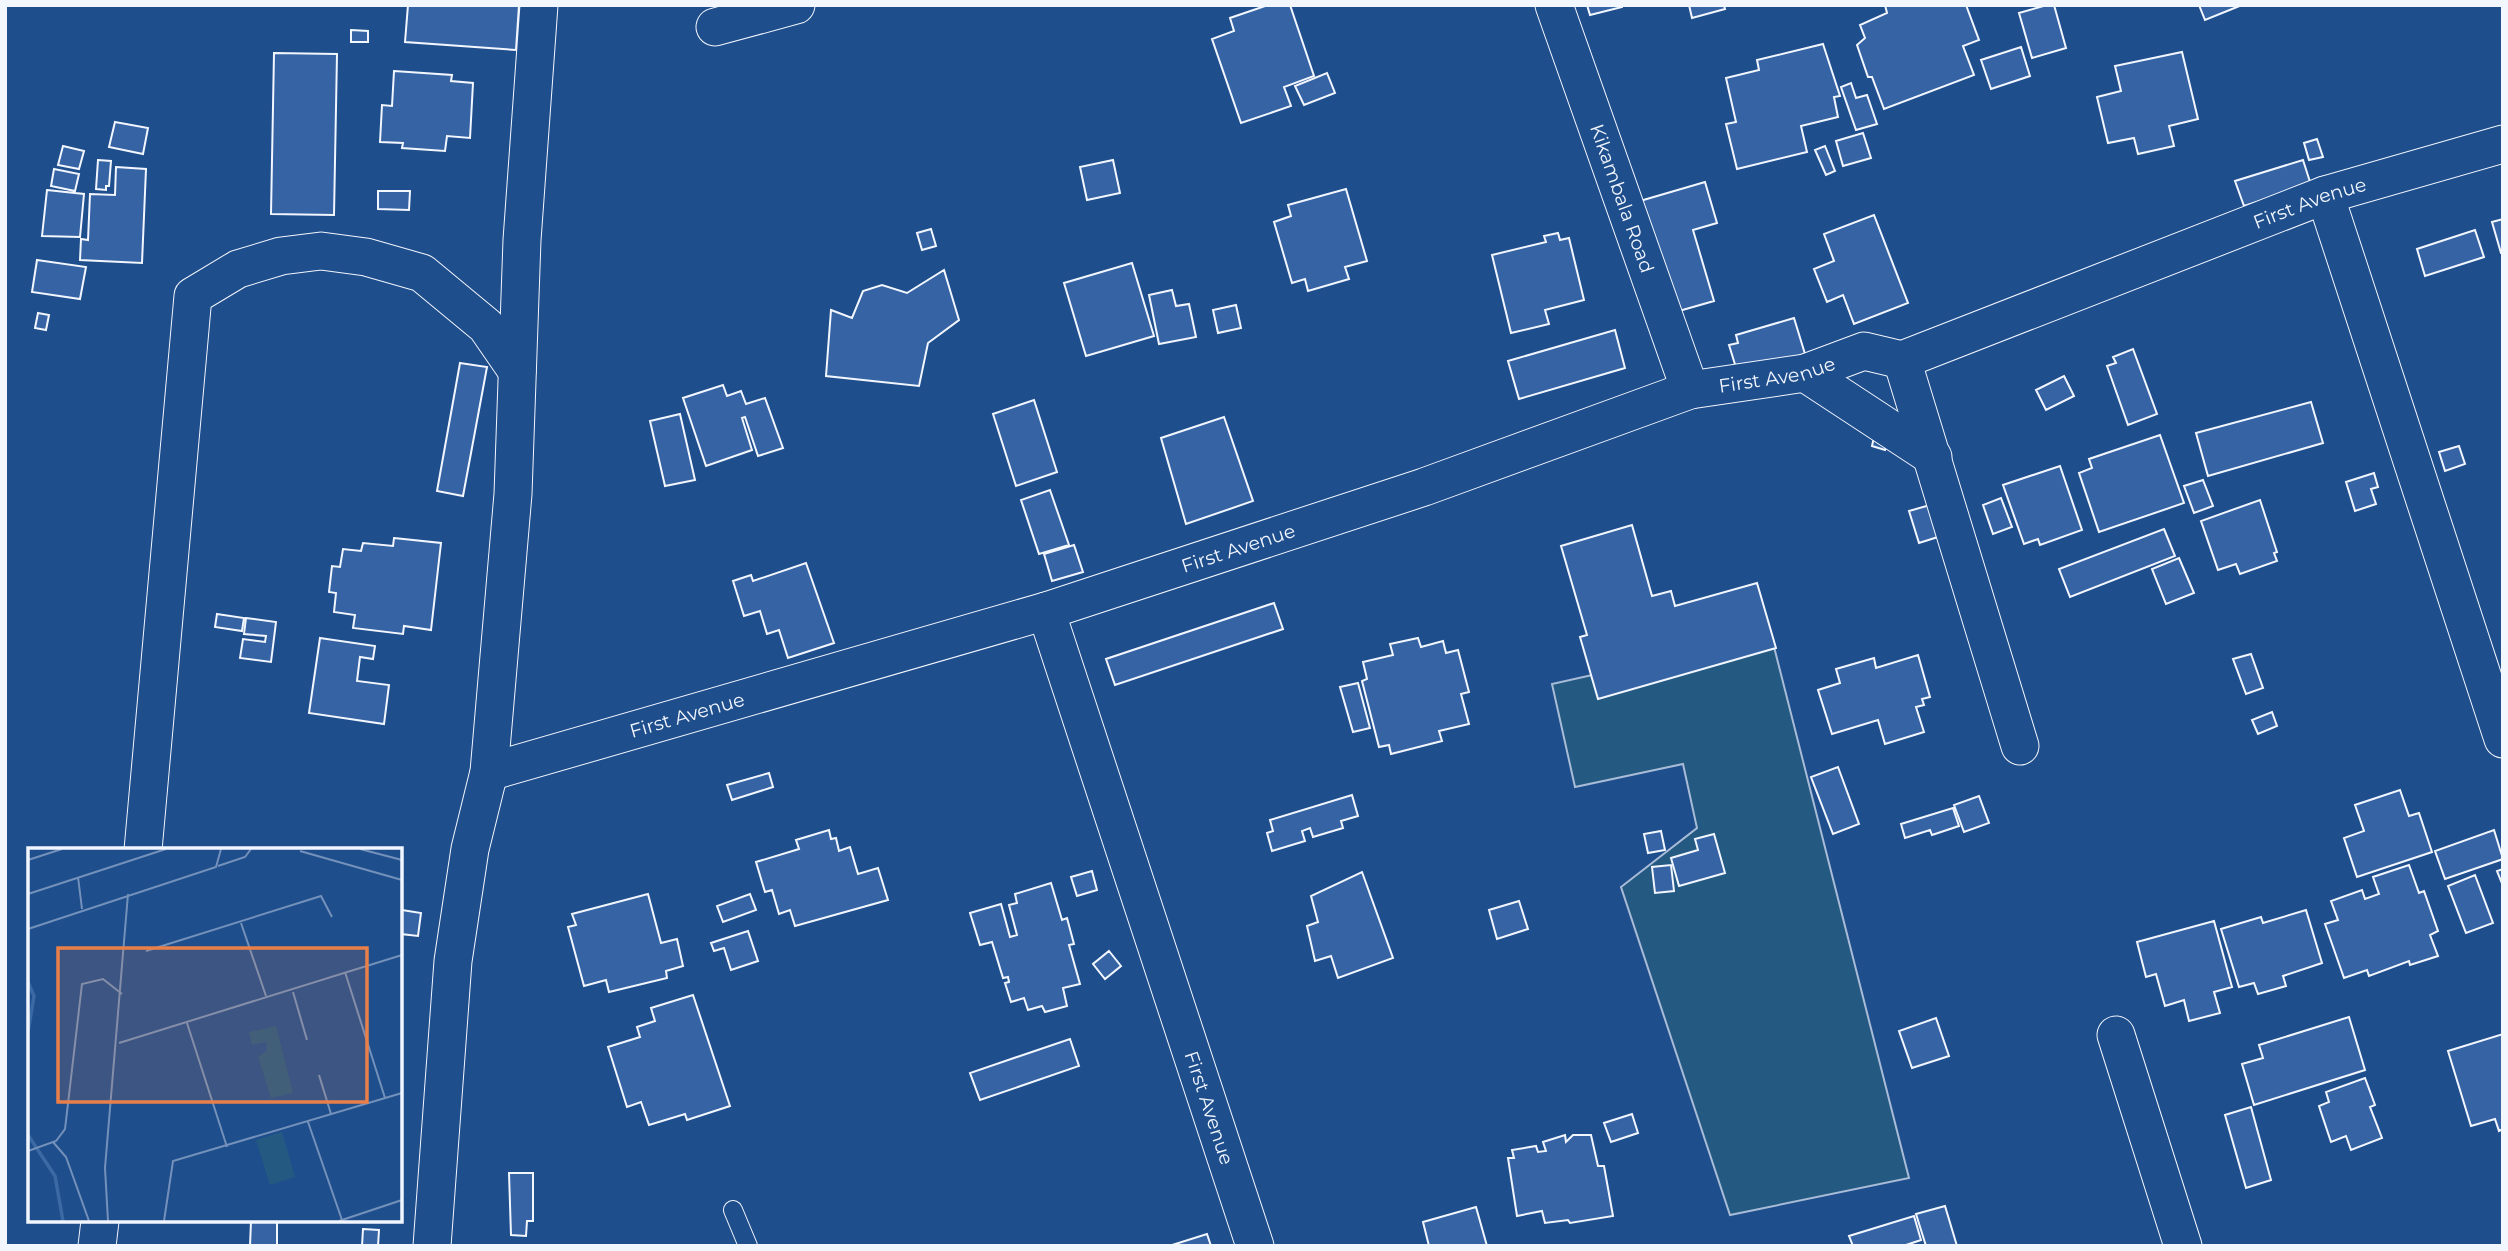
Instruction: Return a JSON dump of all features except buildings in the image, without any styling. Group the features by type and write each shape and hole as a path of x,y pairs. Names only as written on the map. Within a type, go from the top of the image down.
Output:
{"street":[{"path":"432,1246 453,961 470,849 489,772 513,494 522,240 539,5"},
{"path":"715,27 796,5"},
{"name":"Kikambala Road","path":"1554,5 1690,390"},
{"name":"First Avenue","path":"489,772 1046,611 1424,487 1690,390 1805,373 1864,351 1902,360 2325,195 2503,144"},
{"path":"2325,195 2503,739"},
{"path":"143,848 193,296 238,269 281,256 321,251 366,257 422,273 486,326 517,372"},
{"path":"1902,360 2020,746"},
{"path":"1805,373 1933,457"},
{"name":"First Avenue","path":"1046,611 1255,1246"},
{"path":"2116,1035 2183,1246"},
{"path":"97,1246 100,1223"}],"lane":[{"path":"733,1210 748,1246"}],"shaded area":[{"path":"1771,635 1909,1178 1730,1215 1621,887 1697,828 1683,764 1575,787 1552,684"}]}
